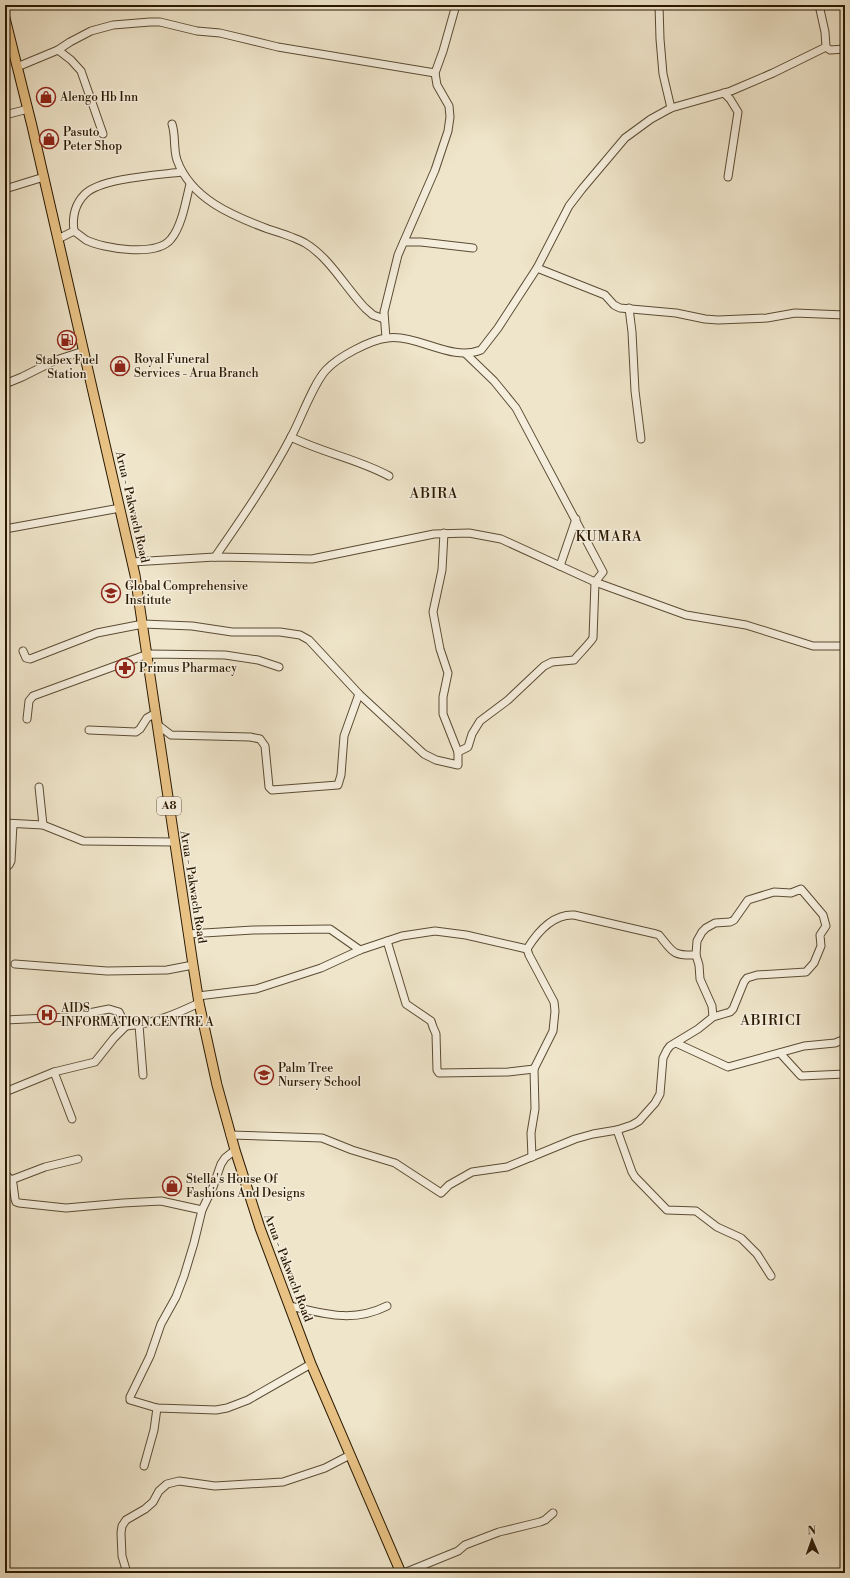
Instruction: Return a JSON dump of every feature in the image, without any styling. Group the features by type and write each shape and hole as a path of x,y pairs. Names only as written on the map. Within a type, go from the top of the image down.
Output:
{"main road":[{"name":"Arua - Pakwach Road","path":"6,24 44,177 132,562 148,654 188,934 199,1000 217,1085 230,1135 272,1264 290,1306 311,1364 401,1573"}],"street":[{"path":"5,6 12,5"},
{"path":"386,338 384,319 385,306 392,285 397,261 435,170 449,125 449,106 438,85 435,73 456,5"},
{"path":"659,5 663,74 671,108"},
{"path":"819,5 825,32 826,47"},
{"path":"17,67 58,50 91,31 113,25 156,22 220,33 278,47 435,73"},
{"path":"826,47 830,50 845,49"},
{"path":"215,557 256,496 291,437 317,382 326,370 350,352 362,346 386,338 406,338 466,354 480,351 537,268 569,206 615,148 625,138 635,130 671,108 724,93 773,73 826,47"},
{"path":"58,50 71,60 81,71 103,134"},
{"path":"724,93 738,112 728,177"},
{"path":"5,115 28,109"},
{"path":"172,124 175,133 175,152 182,172 190,184 208,200 242,219 294,238 318,252 365,308 384,319"},
{"path":"182,172 129,179 104,184 92,190 85,194 75,209 72,217 74,231 86,240 110,246 143,250 162,245 170,240 177,229 190,184"},
{"path":"5,189 44,177"},
{"path":"58,239 74,231"},
{"path":"404,242 421,242 473,248"},
{"path":"537,268 605,295 615,306 676,313 705,319 724,320 767,318 795,314 845,315"},
{"path":"629,308 632,332 635,391 641,439"},
{"path":"5,384 22,378 56,360 84,351"},
{"path":"458,752 468,747 475,728 484,717 512,697 544,666 552,662 574,660 583,649 590,644 593,638 595,582 603,573 576,519 535,447 523,419 494,381 466,354"},
{"path":"291,437 310,446 361,463 389,476"},
{"path":"5,529 120,508"},
{"path":"560,566 576,519"},
{"path":"23,651 26,658 31,659 97,633 143,624 192,626 232,632 272,631 300,635 309,640 359,694 417,748 429,757 436,760 458,765 458,752 443,714 443,697 448,674 440,649 434,612 442,570 444,532"},
{"path":"132,562 215,557 288,560 321,558 371,546 444,532 469,533 501,539 595,582 695,617 746,625 815,646 845,646"},
{"path":"28,719 29,701 34,696 148,654 225,655 258,660 279,667"},
{"path":"158,726 171,735 250,737 260,739 265,746 268,787 272,790 338,785 341,775 344,736 359,694"},
{"path":"89,730 136,732 147,718 156,712"},
{"path":"39,788 43,825"},
{"path":"5,823 43,825 83,841 174,842"},
{"path":"5,868 11,862 13,824"},
{"path":"230,1135 322,1138 352,1150 395,1163 439,1193 443,1192 449,1185 472,1172 507,1167 576,1139 593,1134 617,1130 632,1125 640,1121 655,1104 660,1094 664,1058 666,1050 670,1046 698,1029 713,1017 730,1012 733,1009 744,982 748,978 757,975 806,972 814,963 821,946 820,935 826,928 825,922 823,916 812,900 801,890 791,892 774,892 748,900 734,920 730,922 715,923 706,928 697,942 696,955 699,965 700,979 712,1006 713,1017"},
{"path":"527,949 551,920 563,915 574,914 659,935 675,953 681,955 696,955"},
{"path":"188,934 253,930 330,929 360,950"},
{"path":"5,1092 54,1072 95,1062 114,1038 126,1026 139,1025 168,1017 199,1000 256,989 321,968 360,950 402,936 435,931 466,934 527,949"},
{"path":"387,941 406,1004 427,1018 436,1034 437,1070 439,1073 508,1072 534,1069"},
{"path":"527,949 532,962 554,1002 555,1011 553,1031 534,1069 535,1109 531,1133 532,1157"},
{"path":"15,964 107,972 167,970 193,964"},
{"path":"5,1020 69,1017 109,1009 119,1012 126,1026"},
{"path":"139,1025 143,1075"},
{"path":"676,1043 728,1067 804,1046 835,1043 845,1039"},
{"path":"780,1053 801,1076 845,1074"},
{"path":"54,1072 72,1119"},
{"path":"617,1130 635,1177 667,1210 696,1211 717,1227 741,1238 757,1254 771,1276"},
{"path":"235,1150 225,1158 221,1164 213,1187 202,1210 194,1243 176,1297 161,1324 150,1356 130,1397 132,1401 157,1408 216,1410 227,1408 248,1400 311,1364"},
{"path":"11,1180 45,1167 78,1158"},
{"path":"5,1174 11,1180 15,1200 19,1203 66,1208 161,1201 202,1210"},
{"path":"290,1306 332,1315 345,1316 369,1314 387,1306"},
{"path":"144,1466 154,1430 157,1408"},
{"path":"127,1573 122,1556 122,1526 126,1520 145,1509 153,1502 159,1491 167,1484 179,1481 215,1486 283,1482 326,1468 350,1454"},
{"path":"404,1573 458,1552 468,1544 503,1530 545,1520 553,1513"}],"place":[{"name":"Alengo Hb Inn","path":"46,97"},
{"name":"Pasuto Peter Shop","path":"49,139"},
{"name":"Stabex Fuel Station","path":"67,340"},
{"name":"Royal Funeral Services - Arua Branch","path":"120,366"},
{"name":"Global Comprehensive Institute","path":"111,593"},
{"name":"Primus Pharmacy","path":"125,668"},
{"name":"AIDS INFORMATION.CENTRE A","path":"47,1015"},
{"name":"Palm Tree Nursery School","path":"264,1075"},
{"name":"Stella's House Of Fashions And Designs","path":"172,1186"}],"district":[{"name":"ABIRA","path":"434,494"},
{"name":"KUMARA","path":"609,537"},
{"name":"ABIRICI","path":"771,1021"}]}
